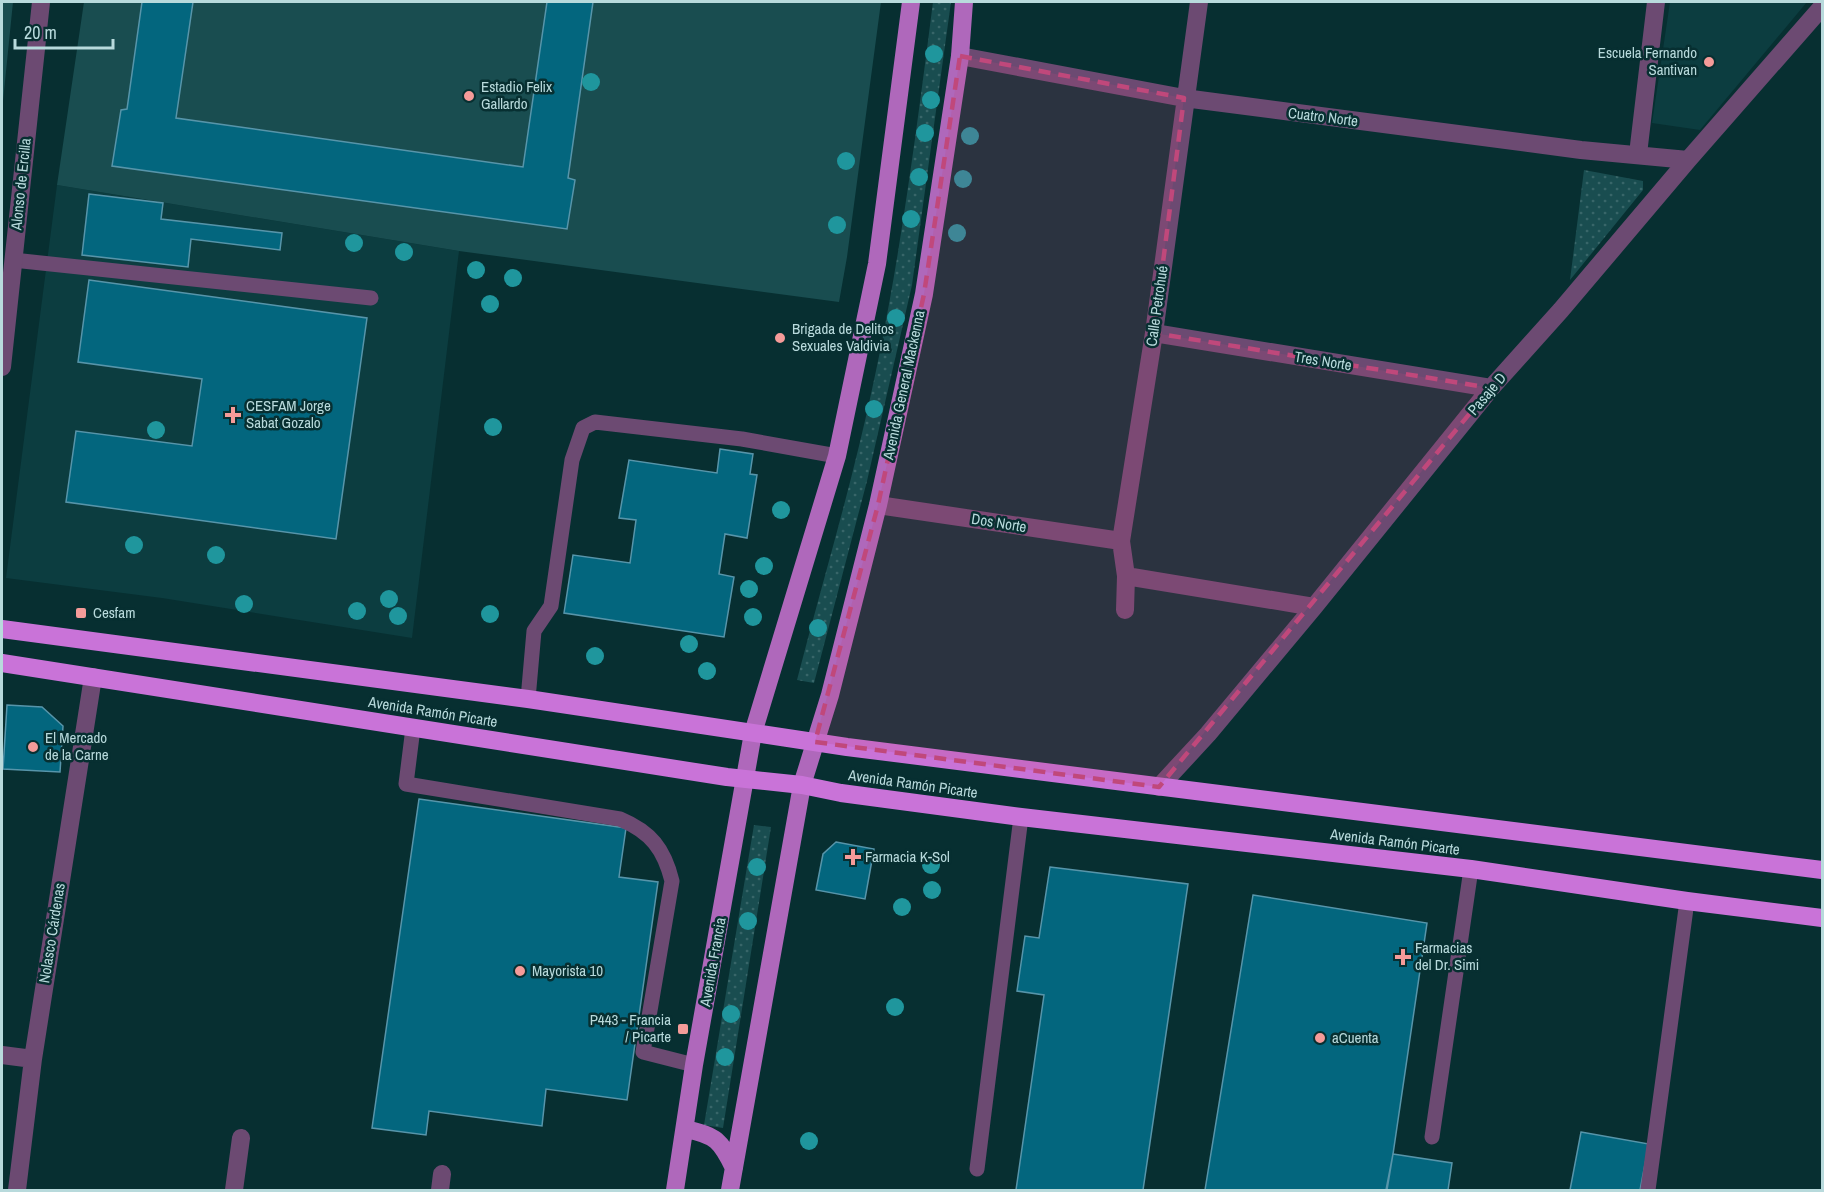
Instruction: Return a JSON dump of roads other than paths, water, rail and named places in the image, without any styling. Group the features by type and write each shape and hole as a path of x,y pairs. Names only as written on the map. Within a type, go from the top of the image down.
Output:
{"highway":[{"name":"Avenida Ramón Picarte","path":"2,629 528,699 815,742 1822,870"},
{"name":"Avenida Ramón Picarte","path":"2,663 705,774 802,785 852,795 1471,869 1687,901 1822,918"}],"main road":[{"path":"753,733 837,456 877,264 911,2"},
{"name":"Avenida General Mackenna","path":"802,785 830,694 878,505 924,294 960,56 964,2"},
{"name":"Avenida Francia","path":"675,1191 694,1065 753,733"},
{"path":"730,1191 802,785"},
{"path":"685,1129 702,1132 723,1144 734,1168"}],"street":[{"name":"Alonso de Ercilla","path":"2,367 41,2"},
{"name":"Calle Petrohué","path":"1125,610 1126,576 1121,541 1154,333 1184,98 1199,2"},
{"path":"1638,154 1656,2"},
{"name":"Pasaje D","path":"1159,787 1208,734 1314,607 1491,388 1822,7"},
{"name":"Cuatro Norte","path":"960,56 1184,98 1581,150 1688,160"},
{"name":"Tres Norte","path":"1154,333 1491,388"},
{"name":"Dos Norte","path":"878,505 1121,541"},
{"path":"1126,576 1314,607"},
{"name":"Nolasco Cárdenas","path":"17,1191 33,1059 93,677"},
{"path":"2,1055 33,1059"},
{"path":"234,1191 241,1138"}],"lane":[{"path":"13,260 370,298"},
{"path":"528,699 534,631 551,606 572,460 583,428 595,422 742,439 837,456"},
{"path":"413,728 406,784 620,819 645,832 658,846 668,863 672,881 643,1052 694,1065"},
{"path":"976,1169 1021,817"},
{"path":"1432,1137 1471,869"},
{"path":"1648,1191 1687,901"}],"place":[{"name":"Escuela Fernando Santivan","path":"1709,62"},
{"name":"Estadio Felix Gallardo","path":"469,96"},
{"name":"Brigada de Delitos Sexuales Valdivia","path":"780,338"},
{"name":"CESFAM Jorge Sabat Gozalo","path":"233,415"},
{"name":"Cesfam","path":"81,613"},
{"name":"El Mercado de la Carne","path":"33,747"},
{"name":"Farmacia K-Sol","path":"853,857"},
{"name":"Farmacias del Dr. Simi","path":"1403,957"},
{"name":"Mayorista 10","path":"520,971"},
{"name":"P443 - Francia / Picarte","path":"683,1029"},
{"name":"aCuenta","path":"1320,1038"}]}
